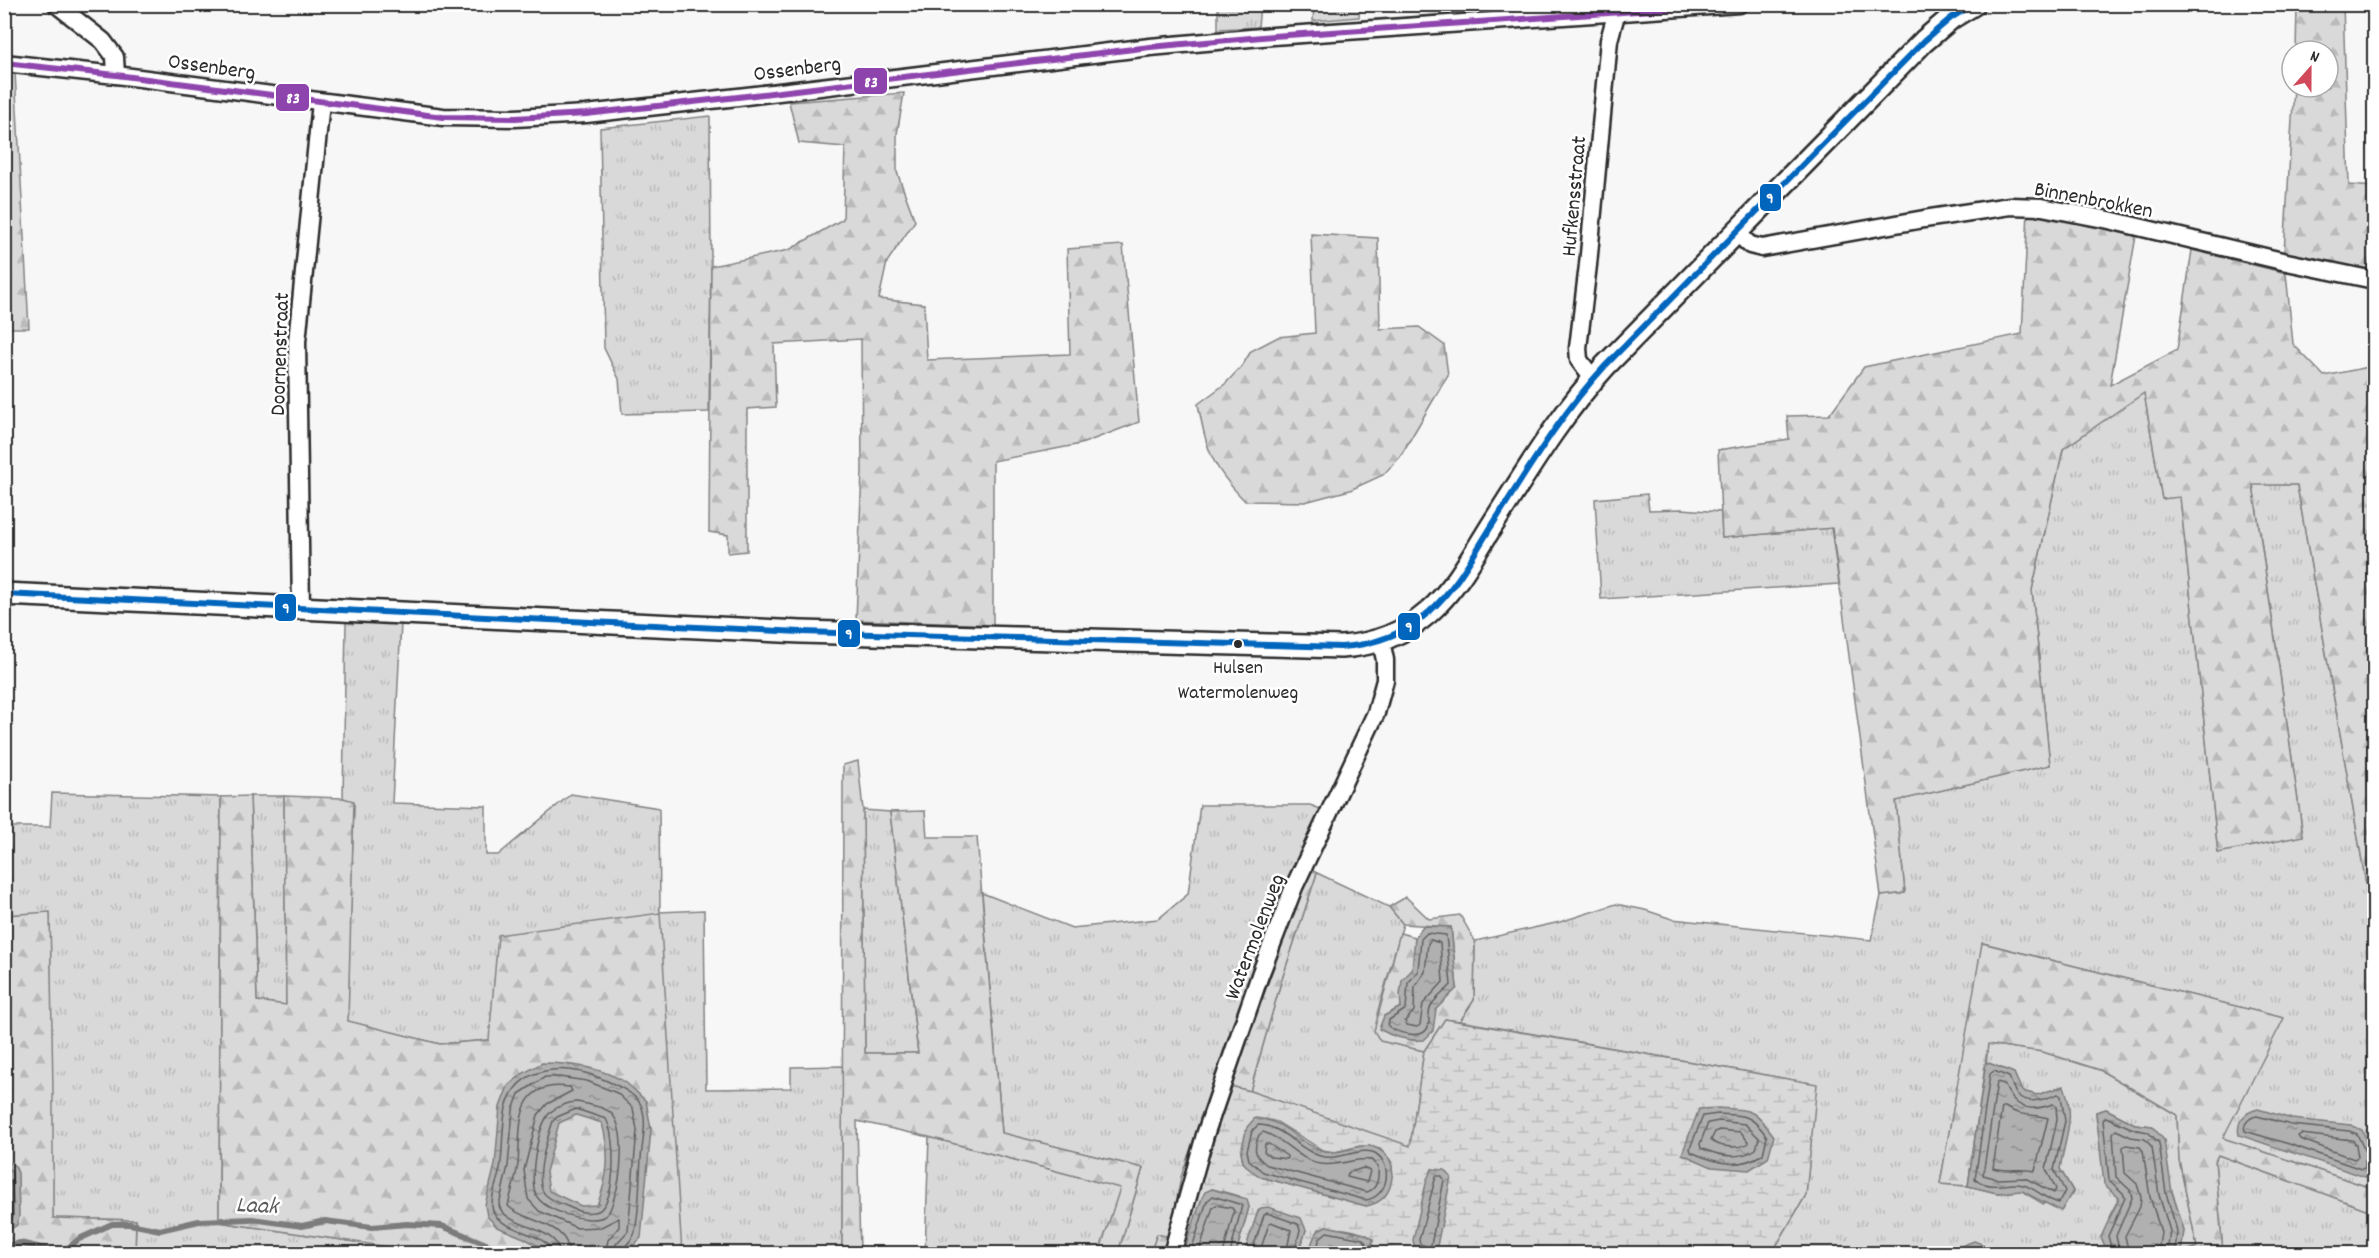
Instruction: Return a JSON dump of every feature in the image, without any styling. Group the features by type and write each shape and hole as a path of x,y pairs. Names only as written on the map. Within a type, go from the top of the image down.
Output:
{"street":[{"path":"56,4 104,41 115,57 116,75"},
{"name":"Ossenberg","path":"4,63 473,119 586,114 1150,47 1617,9 1740,4"},
{"path":"4,594 801,632 1341,646 1359,646 1382,641 1429,612 1453,585 1564,414 1593,379 1698,269 1924,41 1964,6"},
{"name":"Hufkensstraat","path":"1593,379 1579,360 1578,348 1609,40 1617,9"},
{"name":"Doornenstraat","path":"301,609 297,342 321,102"},
{"name":"Binnenbrokken","path":"1736,232 1750,245 1762,248 2010,206 2042,207 2374,279"},
{"name":"Watermolenweg","path":"1172,1254 1205,1135 1264,964 1294,887 1376,713 1385,680 1382,641"}],"green space":[{"path":"1409,4 1461,5 1408,11"},
{"path":"1218,5 1260,5 1258,27 1218,29"},
{"path":"1314,5 1360,5 1359,17 1313,21"},
{"path":"2297,5 2343,5 2349,185 2374,187 2374,272 2284,253 2293,99 2340,99 2340,39 2296,39"},
{"path":"5,72 15,73 29,328 5,328"},
{"path":"904,93 897,134 897,172 915,221 887,262 879,299 924,304 927,360 1070,354 1067,249 1123,245 1139,422 1081,444 993,461 993,625 856,620 862,471 861,339 774,344 776,407 747,409 747,551 728,553 728,535 709,532 711,266 789,250 843,219 845,147 799,143 789,102"},
{"path":"710,116 709,412 622,414 619,379 604,348 600,128"},
{"path":"2028,211 2136,236 2110,385 2177,350 2192,250 2286,273 2293,344 2324,376 2374,366 2374,930 2297,485 2253,485 2303,836 2218,853 2180,497 2162,499 2144,393 2063,449 2032,590 2050,765 1896,801 1905,893 1881,896 1832,528 1722,538 1718,450 1789,439 1787,416 1829,415 1864,367 2022,334"},
{"path":"1311,234 1378,238 1380,329 1419,327 1444,345 1448,375 1400,457 1383,475 1350,490 1305,502 1245,501 1225,478 1212,457 1204,434 1198,404 1225,384 1242,366 1251,351 1278,337 1315,333"},
{"path":"2144,392 2162,499 2180,496 2218,852 2303,836 2253,484 2297,485 2374,930 2374,1189 2222,1138 2283,1018 1983,943 1940,1184 1968,1186 1997,1193 2022,1191 2043,1204 2073,1191 2060,1169 2063,1086 2037,1095 2021,1091 2014,1073 1986,1062 1988,1044 2043,1052 2100,1070 2177,1115 2179,1160 2197,1247 2181,1253 2184,1230 2152,1126 2135,1124 2106,1109 2096,1112 2099,1132 2119,1198 2109,1217 2107,1251 2110,1253 1772,1253 1806,1195 1816,1084 1460,1021 1474,1000 1475,941 1560,922 1616,904 1672,919 1871,940 1881,896 1905,893 1896,801 2050,765 2032,590 2063,449"},
{"path":"1647,494 1649,510 1682,509 1721,512 1722,538 1831,528 1839,584 1601,599 1595,499"},
{"path":"346,621 401,623 392,803 486,806 486,855 498,855 571,794 659,808 660,912 704,910 706,1089 791,1088 791,1067 843,1066 842,1253 795,1251 792,1254 682,1253 489,1040 440,1044 347,1021 354,802 343,798"},
{"path":"858,761 863,810 865,1053 918,1053 890,812 925,811 927,837 977,837 1002,1133 1143,1168 1118,1253 1099,1253 1120,1188 929,1137 857,1121 860,1253 842,1253 843,765"},
{"path":"52,793 221,797 219,1222 430,1253 135,1253 136,1220 53,1218 50,913 5,915 5,827 50,827"},
{"path":"250,796 284,796 286,1005 257,1001"},
{"path":"250,796 257,1001 286,1005 284,796 343,798 354,801 348,1021 440,1044 489,1040 498,935 660,913 682,1253 430,1253 219,1222 221,797"},
{"path":"1200,805 1310,805 1323,810 1239,1006 1181,1177 1170,1237 1157,1235 1150,1253 1118,1253 1143,1168 1002,1133 982,893 1072,928 1158,919 1188,894"},
{"path":"863,810 890,812 918,1053 865,1053"},
{"path":"1310,869 1317,873 1281,982 1250,1091 1230,1086"},
{"path":"1317,873 1389,907 1403,924 1377,1014 1381,1041 1424,1051 1410,1147 1250,1091 1281,982"},
{"path":"1406,897 1429,919 1460,915 1475,941 1474,1000 1460,1021 1445,1019 1424,1051 1380,1041 1374,1031 1400,933 1415,937 1414,958 1412,971 1402,992 1401,1007 1384,1016 1389,1034 1416,1041 1436,1009 1457,988 1451,927 1403,924 1389,907"},
{"path":"50,912 53,1218 136,1220 135,1253 5,1254 5,915"},
{"path":"1982,943 2284,1018 2223,1138 2374,1189 2374,1212 2218,1155 2215,1161 2223,1253 2183,1253 2197,1247 2179,1160 2177,1115 2100,1070 2043,1052 1988,1044 1968,1186 1940,1184"},
{"path":"1445,1019 1817,1084 1806,1195 1772,1253 1371,1253 1373,1239 1367,1235 1354,1230 1333,1228 1319,1229 1309,1253 1299,1253 1306,1230 1251,1235 1244,1253 1236,1253 1249,1207 1239,1196 1212,1189 1184,1252 1186,1253 1180,1254 1230,1086 1410,1146 1424,1051","holes":["1265,1119 1277,1122 1322,1150 1335,1152 1360,1146 1380,1149 1391,1161 1393,1175 1366,1206 1261,1177 1243,1162 1241,1151"]},
{"path":"929,1137 1121,1188 1099,1253 925,1254"},
{"path":"2218,1155 2374,1212 2374,1253 2223,1253 2215,1161"},
{"path":"1157,1234 1170,1237 1165,1253 1150,1254"}],"water":[{"path":"1423,926 1451,927 1457,988 1436,1009 1433,1031 1424,1040 1413,1040 1379,1029 1384,1016 1401,1007 1402,980 1412,970 1415,937"},
{"path":"1986,1062 2014,1073 2022,1091 2037,1095 2064,1086 2069,1118 2060,1169 2073,1191 2061,1211 2022,1191 1997,1193 1968,1186"},
{"path":"542,1063 584,1067 625,1082 646,1101 651,1129 641,1238 625,1253 551,1253 524,1238 497,1227 487,1216 485,1205 495,1165 500,1107 508,1086 522,1074","holes":["576,1115 602,1123 607,1164 604,1184 597,1205 581,1206 549,1191 546,1172 559,1123"]},
{"path":"1699,1109 1745,1110 1761,1120 1774,1136 1768,1158 1749,1170 1712,1167 1682,1154"},
{"path":"2106,1109 2135,1124 2152,1126 2164,1140 2172,1192 2184,1230 2181,1253 2110,1254 2107,1251 2101,1237 2119,1198 2104,1184 2096,1112"},
{"path":"2258,1109 2292,1119 2351,1125 2362,1130 2371,1150 2370,1175 2365,1177 2239,1135 2240,1121 2249,1112"},
{"path":"1255,1118 1275,1123 1321,1150 1330,1152 1363,1146 1379,1149 1387,1156 1392,1167 1392,1179 1388,1191 1381,1200 1366,1206 1261,1177 1243,1162 1241,1151 1247,1127"},
{"path":"9,1162 15,1166 18,1173 19,1217 17,1225 5,1233 5,1163"},
{"path":"1432,1169 1445,1170 1451,1177 1436,1251 1424,1251 1415,1247 1413,1240 1427,1179"},
{"path":"1212,1189 1247,1199 1249,1207 1236,1253 1186,1253 1185,1247 1202,1198 1205,1192"},
{"path":"1268,1207 1301,1218 1306,1230 1299,1253 1244,1253 1258,1211"},
{"path":"1326,1226 1365,1234 1373,1239 1371,1253 1309,1253 1316,1234"},
{"path":"1974,1241 1992,1248 1995,1253 1959,1253 1961,1246"}],"waterway":[{"name":"Laak","path":"4,1247 20,1243 62,1253 79,1239 112,1224 130,1224 160,1230 199,1221 252,1219 302,1226 325,1221 372,1227 407,1224 442,1226 511,1254"}],"transit line":[{"name":"83","path":"4,63 443,117 515,118 586,114 1150,47 1273,36 1739,4"},
{"name":"9","path":"4,594 801,632 1341,647 1377,641 1419,620 1447,593 1545,444 1573,404 1605,366 1924,41 1951,18 1974,4"}],"place":[{"name":"Hulsen Watermolenweg","path":"1238,644"}]}
